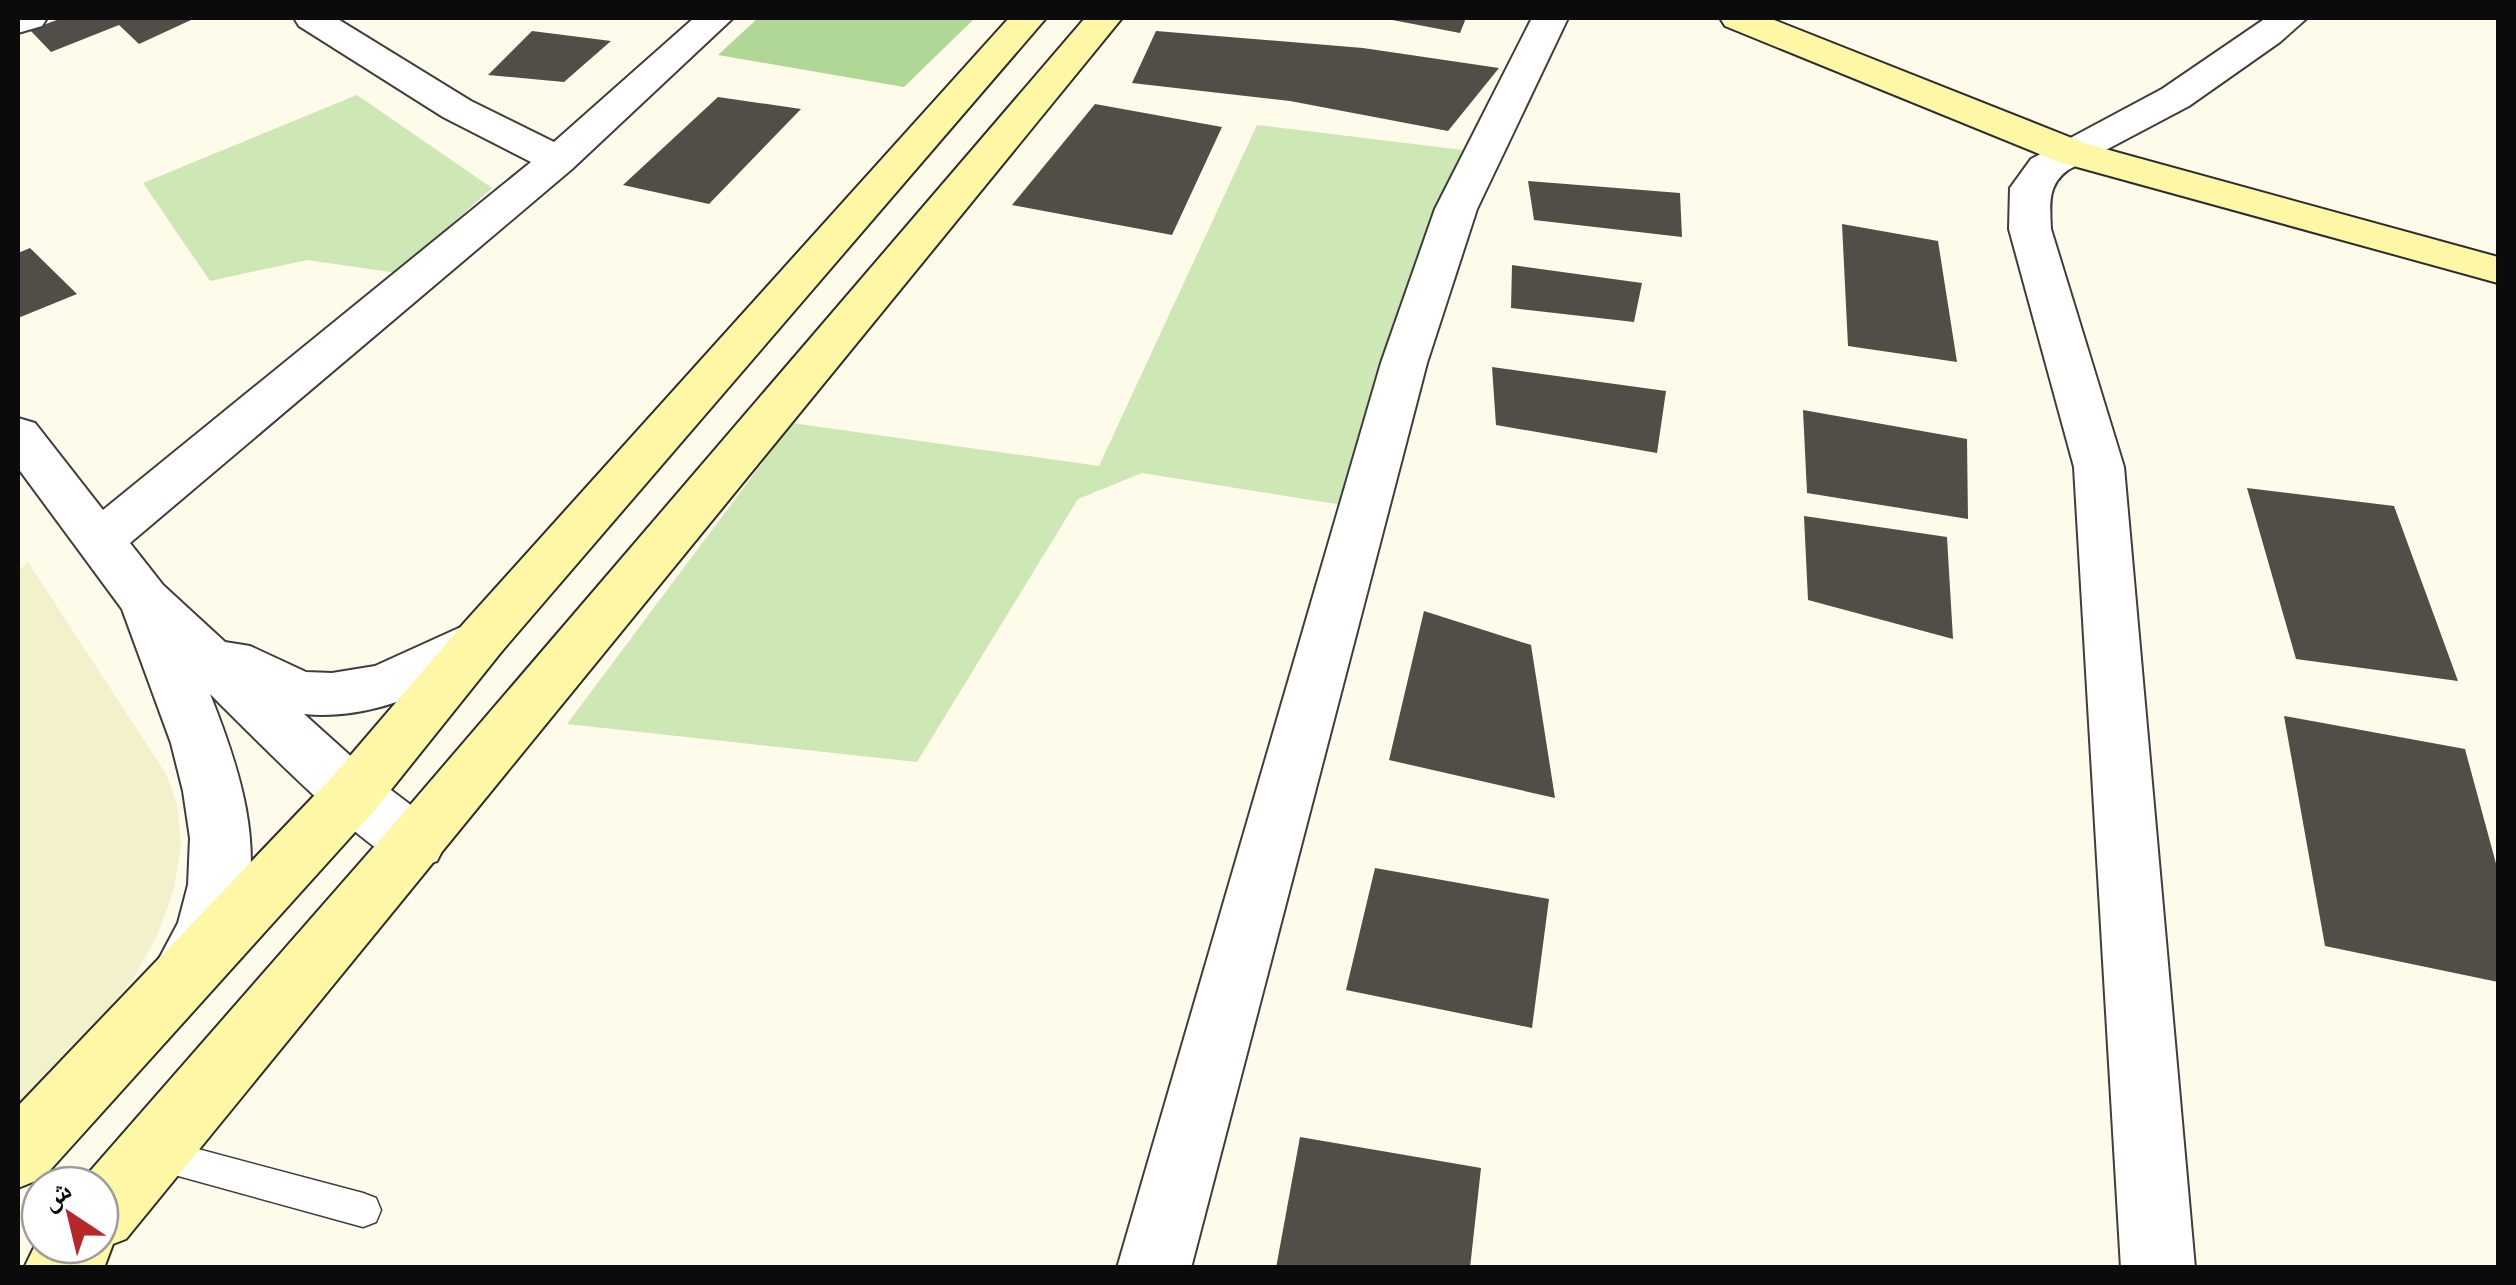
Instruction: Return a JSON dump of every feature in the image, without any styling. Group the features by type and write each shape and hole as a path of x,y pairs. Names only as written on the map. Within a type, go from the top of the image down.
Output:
{"street":[{"path":"18,22 29,18"},
{"path":"312,18 457,109 558,160"},
{"path":"101,539 558,160 715,18"},
{"path":"18,1155 354,794 484,638 1028,18"},
{"path":"120,1190 415,844 1104,18"},
{"path":"1154,1268 1404,363 1456,209 1550,18"},
{"path":"1738,18 2073,153 2498,270"},
{"path":"2158,1268 2099,467 2030,229 2032,182 2051,162 2151,112 2240,57 2290,18"},
{"path":"18,434 144,599 354,794 415,844"},
{"path":"144,599 221,657 280,686 333,696 430,668 484,638"},
{"path":"144,599 196,733 220,818 222,854 198,952 162,1000"}],"lane":[{"path":"151,1152 364,1210"}],"shaded area":[{"path":"28,562 166,774 178,807 181,846 174,889 157,936 133,979 60,1068 18,1107 18,571"}],"green space":[{"path":"758,18 975,18 904,87 718,55"},
{"path":"357,95 492,188 397,273 307,260 210,281 143,183"},
{"path":"1257,125 1471,151 1368,509 1142,473 1078,499 917,762 567,724 792,423 1099,466"}],"building":[{"path":"62,18 191,20 139,44 119,25 51,52 30,30"},
{"path":"1382,18 1466,18 1460,33"},
{"path":"532,31 611,41 564,82 488,75"},
{"path":"1156,31 1363,48 1499,68 1448,131 1290,101 1132,83"},
{"path":"718,97 801,109 709,204 623,185"},
{"path":"1095,104 1222,127 1172,235 1012,205"},
{"path":"1528,181 1680,193 1682,237 1534,220"},
{"path":"1842,224 1938,241 1957,362 1848,346"},
{"path":"30,248 77,294 18,318 18,253"},
{"path":"1512,265 1642,283 1634,322 1511,308"},
{"path":"1492,367 1666,391 1657,453 1496,425"},
{"path":"1803,410 1967,439 1968,519 1807,493"},
{"path":"2247,488 2394,506 2458,681 2296,659"},
{"path":"1804,516 1947,537 1953,639 1808,600"},
{"path":"1424,611 1531,645 1555,798 1389,760"},
{"path":"2284,716 2465,749 2498,871 2498,982 2325,946"},
{"path":"1375,868 1549,899 1532,1028 1346,990"},
{"path":"1300,1137 1481,1168 1470,1268 1276,1268"}]}
